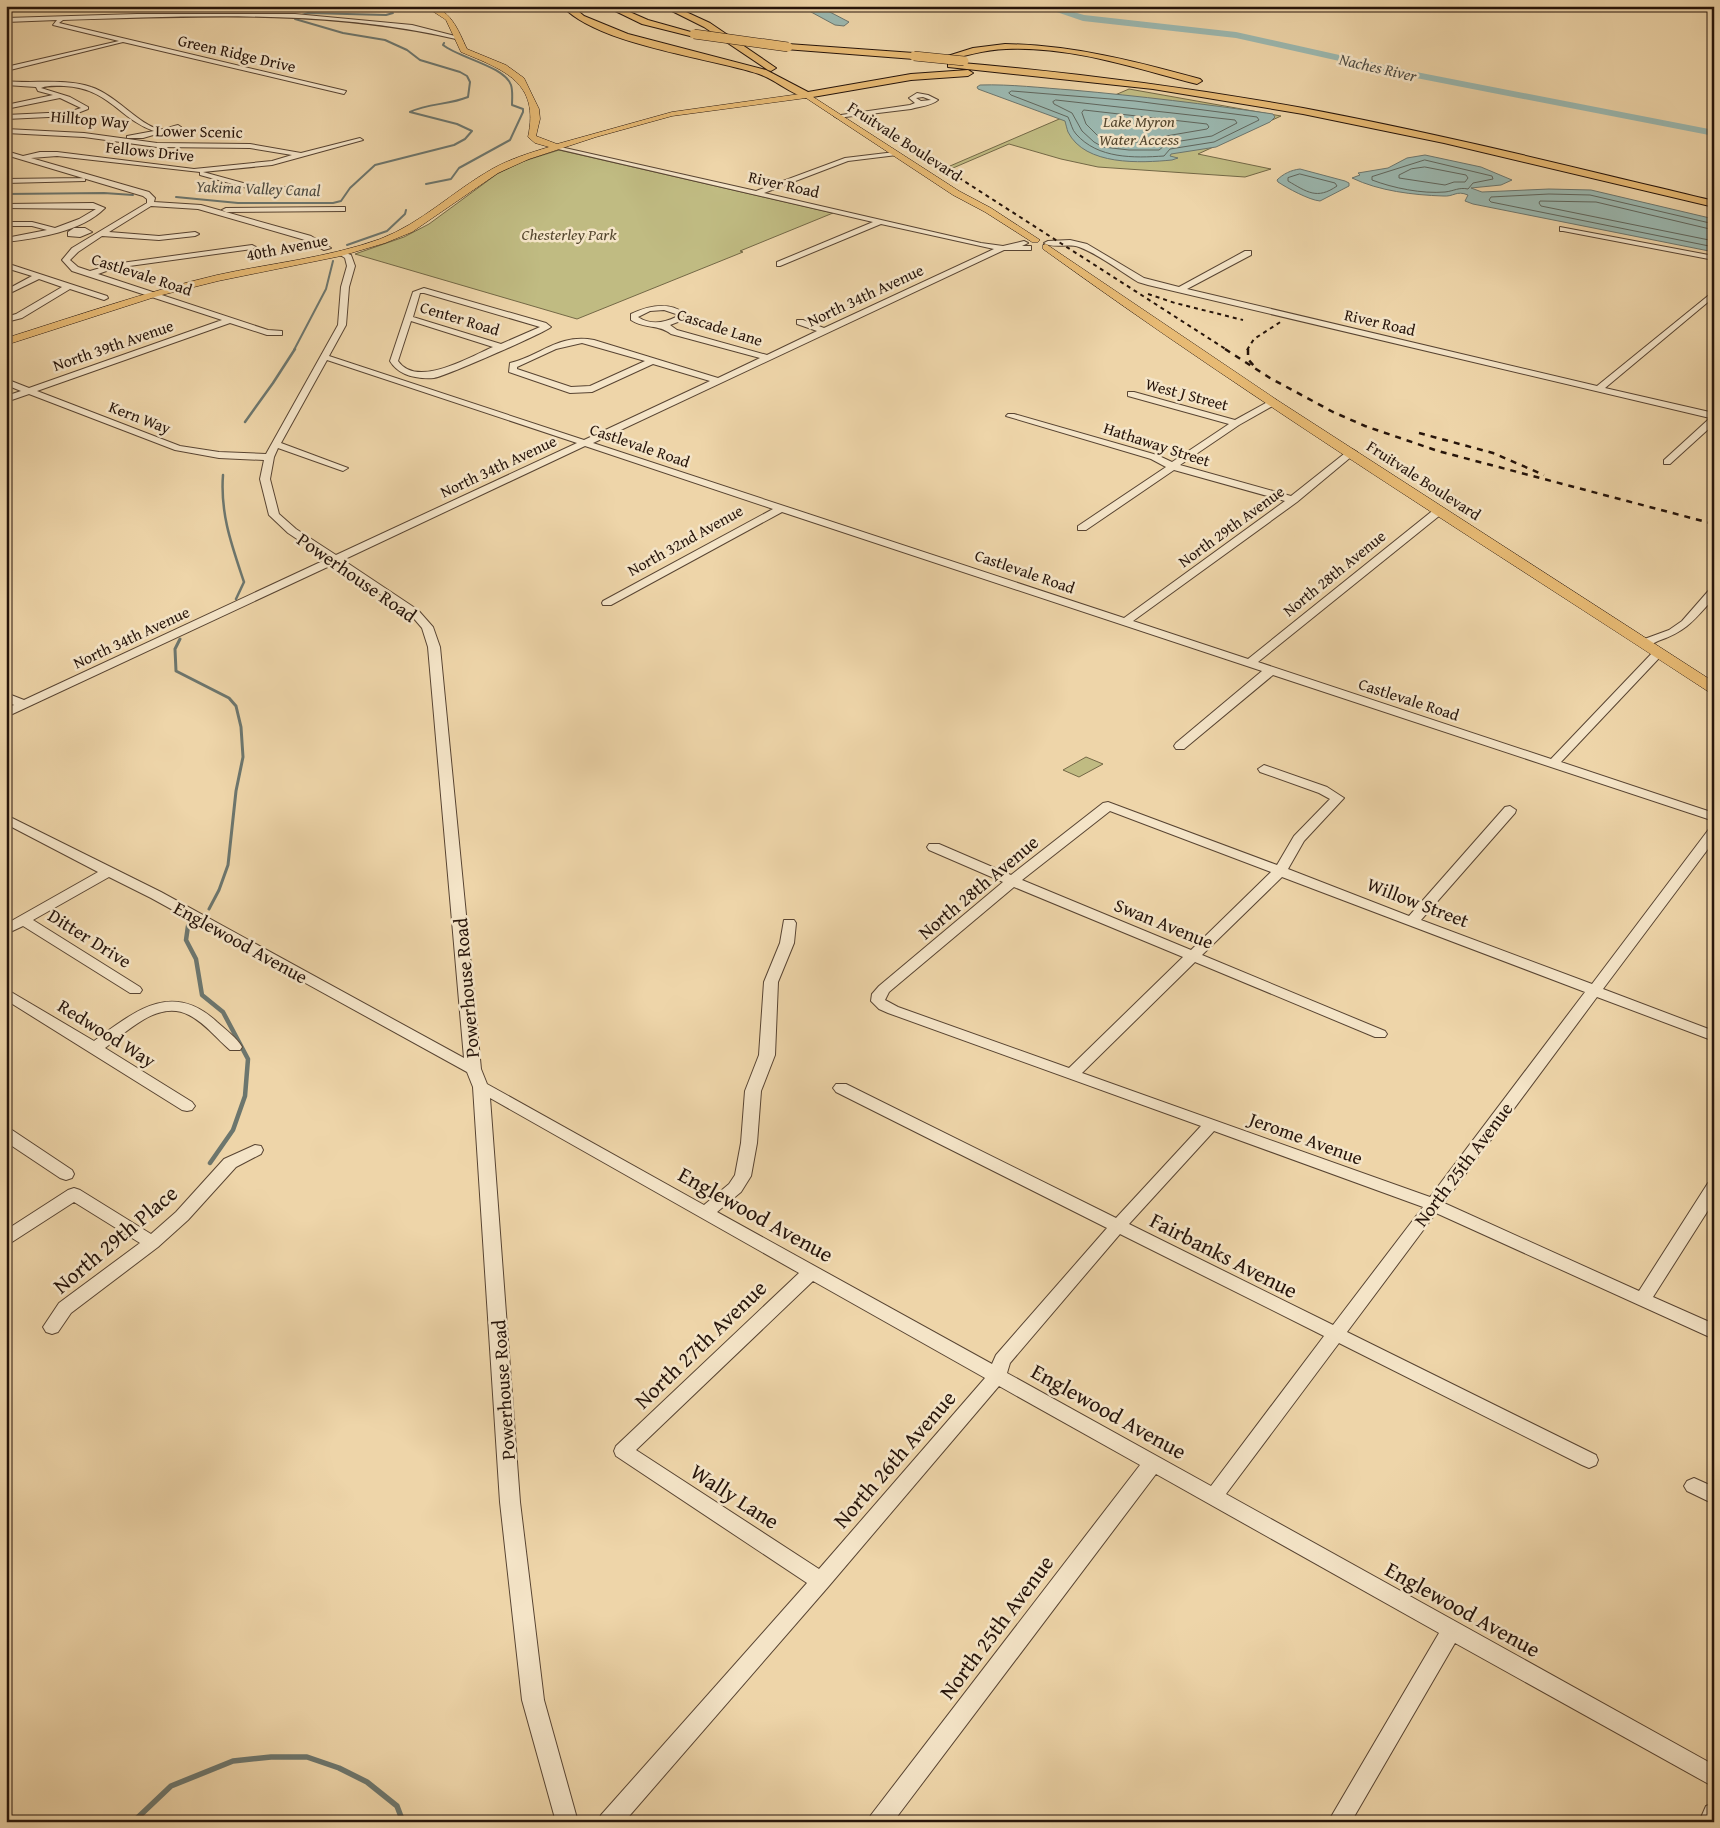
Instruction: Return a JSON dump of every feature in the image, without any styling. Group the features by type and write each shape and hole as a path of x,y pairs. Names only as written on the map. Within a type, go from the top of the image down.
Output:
{"highway":[{"path":"566,6 579,17 606,30 744,66 774,77 798,92 807,95 876,82 947,73 1007,75 1173,92 1318,114"},
{"path":"609,6 645,22 694,34 788,47 1131,83 1318,114 1456,143 1714,204"},
{"path":"666,6 687,14 714,29 802,89 807,95"},
{"path":"637,28 705,43 798,53 964,61 1041,68 1202,89 1399,124"},
{"path":"876,82 957,54 987,49 1027,47 1090,53 1206,83"},
{"path":"1232,88 1399,124 1714,197"}],"main road":[{"path":"428,6 449,19 456,37 462,48 467,52 498,65 518,77 535,109 536,118 532,137 538,141 558,146"},
{"name":"40th Avenue","path":"6,342 154,294 218,278 341,253 382,241 409,230 495,171 514,162 593,135 672,114 807,95"},
{"name":"Fruitvale Boulevard","path":"807,95 956,193 988,210 1044,255 1086,283 1116,297"},
{"name":"Fruitvale Boulevard","path":"988,210 995,227 1021,237 1029,243"},
{"path":"1029,243 1047,245"},
{"name":"Fruitvale Boulevard","path":"1047,245 1116,297 1273,402 1714,689"}],"street":[{"path":"6,20 295,16 421,28 443,36 456,37"},
{"name":"Green Ridge Drive","path":"63,18 55,24 123,42 344,92"},
{"name":"Green Ridge Drive","path":"6,69 123,42"},
{"name":"Hilltop Way","path":"59,96 38,88 41,85 66,82 90,89 115,102 142,126 160,132"},
{"path":"6,83 41,85"},
{"path":"6,107 59,96 86,108 70,114 6,116"},
{"path":"837,116 908,108 920,104"},
{"path":"160,132 178,126"},
{"name":"Hilltop Way","path":"6,130 61,129 131,137 160,132"},
{"name":"Lower Scenic","path":"6,130 77,134 157,145 250,146 301,155"},
{"name":"Fellows Drive","path":"23,158 40,154 57,154 194,171 265,164 360,140"},
{"name":"River Road","path":"558,146 880,222 1003,248 1029,243"},
{"path":"6,153 146,194 151,198 150,204 193,206 308,238 327,248"},
{"path":"756,193 848,159 895,154"},
{"path":"194,171 258,189 289,188"},
{"path":"6,180 96,179"},
{"name":"Castlevale Road","path":"150,204 104,234 75,250 66,260 75,269 267,332 279,332"},
{"path":"6,206 93,205 101,208 83,220 36,236 6,240"},
{"path":"208,210 342,209"},
{"path":"780,264 880,222"},
{"path":"6,224 32,224 71,233 83,230 87,231 87,233 159,238 195,234"},
{"path":"1563,229 1714,258"},
{"name":"River Road","path":"1047,245 1070,242 1084,246 1140,280 1598,388 1714,418"},
{"path":"90,274 114,266 252,247"},
{"name":"North 34th Avenue","path":"6,714 1003,248"},
{"name":"Powerhouse Road","path":"341,253 348,258 351,266 345,286 342,325 278,445 269,457 264,479 274,516 292,532 414,612 427,627 434,646 473,1069 482,1088 510,1502 533,1700 567,1822"},
{"path":"1180,290 1248,254"},
{"path":"6,265 104,298"},
{"path":"6,293 38,276"},
{"path":"6,320 19,316 69,286"},
{"path":"393,379 408,373 434,375 547,327 424,290 417,292 394,361 398,367 408,373"},
{"path":"1598,388 1714,293"},
{"name":"Cascade Lane","path":"664,324 677,321 682,316 671,309 656,308 642,311 634,316 634,318 642,323 664,324 674,332 768,358"},
{"name":"Center Road","path":"409,318 503,347"},
{"name":"North 39th Avenue","path":"6,399 230,320"},
{"path":"804,320 810,327 828,330"},
{"path":"652,361 592,389 581,391 570,390 512,370 513,365 574,341 586,341 719,381"},
{"name":"Castlevale Road","path":"325,357 1714,817"},
{"name":"Kern Way","path":"6,382 178,448 219,455 269,457"},
{"name":"West J Street","path":"1130,394 1236,423"},
{"path":"1082,528 1236,423 1273,402"},
{"name":"Hathaway Street","path":"1011,416 1154,457 1172,466 1293,500"},
{"path":"1667,462 1714,418"},
{"path":"278,445 343,468"},
{"name":"North 29th Avenue","path":"1125,622 1293,500 1352,452"},
{"name":"North 32nd Avenue","path":"607,603 781,508"},
{"name":"North 28th Avenue","path":"1250,663 1440,510"},
{"path":"1643,643 1673,632 1686,623 1714,591"},
{"path":"1553,764 1658,653"},
{"path":"1180,746 1271,670"},
{"path":"6,696 24,705"},
{"path":"1073,1073 1280,871 1300,839 1338,798 1322,790 1264,769"},
{"name":"North 28th Avenue","path":"878,1000 879,994 884,989 1012,882 1108,806"},
{"name":"Willow Street","path":"1108,806 1413,920 1593,991 1714,1036"},
{"path":"1413,920 1510,810"},
{"name":"Englewood Avenue","path":"6,819 156,895 473,1069"},
{"name":"North 25th Avenue","path":"1213,1497 1714,832"},
{"name":"Swan Avenue","path":"934,847 1012,882 1380,1034"},
{"path":"6,930 108,872"},
{"name":"Ditter Drive","path":"24,920 135,990"},
{"path":"705,1213 735,1188 743,1176 749,1143 753,1091 767,1055 771,982 787,943 789,923"},
{"name":"Redwood Way","path":"6,994 187,1106"},
{"name":"Jerome Avenue","path":"878,1000 884,1006 893,1010 1073,1073 1211,1125 1432,1204 1714,1332"},
{"path":"94,1049 148,1011 161,1005 174,1005 194,1011 235,1048"},
{"name":"Englewood Avenue","path":"482,1088 1714,1777"},
{"name":"Fairbanks Avenue","path":"841,1088 1589,1460"},
{"name":"North 26th Avenue","path":"609,1822 821,1580 996,1376 1002,1360 1118,1226 1211,1125"},
{"path":"6,1134 66,1174"},
{"name":"North 29th Place","path":"52,1327 65,1308 152,1243 182,1216 230,1163 255,1150"},
{"path":"1643,1299 1714,1187"},
{"path":"6,1238 74,1194 152,1243"},
{"name":"North 27th Avenue","path":"623,1451 811,1272"},
{"name":"Wally Lane","path":"623,1451 821,1580"},
{"name":"North 25th Avenue","path":"879,1822 1153,1463"},
{"path":"1694,1486 1714,1496"},
{"path":"1340,1822 1452,1630"},
{"path":"1710,1822 1714,1813"}],"green space":[{"name":"Lake Myron Water Access","path":"1129,89 1281,116 1198,154 1271,169 1245,177 1098,167 1061,159 1009,144 953,168 950,166"},
{"name":"Chesterley Park","path":"559,150 833,213 740,251 743,252 577,319 355,254 404,237 429,224 497,174 521,162"},
{"path":"1086,757 1103,764 1079,777 1063,770"}],"water":[{"path":"800,6 839,6 828,11 849,22 844,26 835,25"},
{"name":"Lake Myron Water Access","path":"980,85 1026,86 1147,98 1273,114 1275,117 1270,122 1216,147 1171,154 1170,156 1178,158 1172,160 1145,162 1115,160 1100,157 1076,143 1068,132 1065,121 978,89 977,87"},
{"path":"1425,155 1481,167 1512,180 1501,185 1471,188 1482,192 1549,189 1591,190 1714,219 1714,252 1473,204 1465,201 1468,195 1464,194 1458,193 1447,196 1408,193 1373,186 1352,178 1360,175 1358,173 1388,168 1407,158"},
{"path":"1300,169 1345,181 1349,183 1349,186 1320,201 1304,196 1278,182 1277,180 1285,174"}],"waterway":[{"name":"Yakima Valley Canal","path":"299,16 308,13 386,15 393,13 381,6"},
{"name":"Naches River","path":"1043,6 1083,18 1236,35 1411,74 1714,133"},
{"name":"Yakima Valley Canal","path":"176,197 238,203 333,203 341,201 350,188 375,165 454,145 465,139 472,131 457,124 410,112 468,97 470,82 467,76 460,72 420,60 407,50 385,40 343,33 295,19"},
{"path":"426,184 451,179 459,168 510,140 523,112 523,109 512,105 512,87 507,78 491,67 450,50 443,45 444,43"},
{"name":"Yakima Valley Canal","path":"6,194 104,193 133,195"},
{"path":"347,245 387,231 405,214 406,210"},
{"path":"294,350 326,289 333,261"},
{"path":"245,422 295,349"},
{"path":"223,475 225,517 231,543 244,582 236,599"},
{"path":"180,639 175,649 176,671 229,698 236,706 241,727 243,757 236,791 228,865 219,890 209,909"},
{"path":"188,926 186,940 196,959 202,995 223,1012 248,1059 245,1096 233,1130 210,1163"},
{"path":"133,1822 171,1786 233,1761 271,1757 307,1757 339,1768 367,1782 397,1806 403,1822"}],"railway":[{"path":"925,156 1227,350"},
{"path":"1148,294 1175,303 1243,320"},
{"path":"1247,350 1254,339 1282,321"},
{"path":"1225,349 1270,378 1333,412 1365,426 1438,451 1714,524"},
{"path":"1248,349 1248,359 1254,366"},
{"path":"1419,433 1493,453 1544,475"}]}
